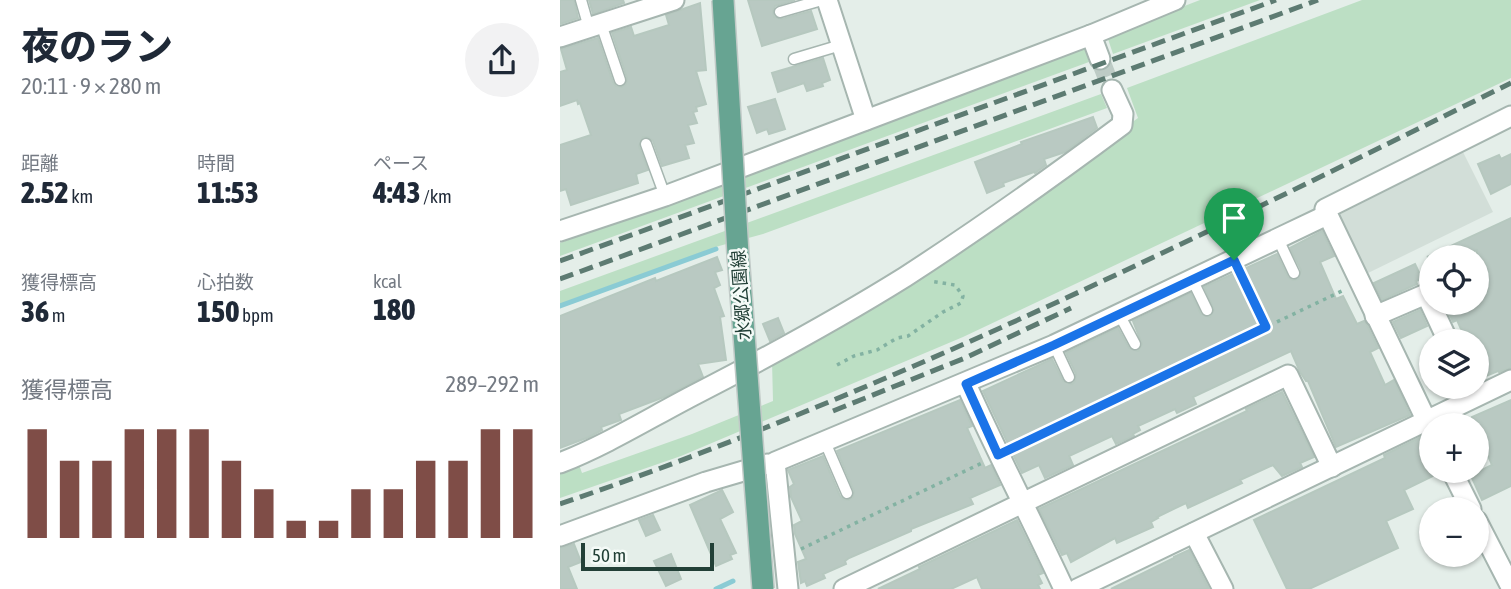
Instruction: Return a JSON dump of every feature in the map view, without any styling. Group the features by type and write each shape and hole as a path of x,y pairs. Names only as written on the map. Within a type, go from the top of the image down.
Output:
{"main road":[{"name":"水郷公園線","path":"723,0 763,589"}],"street":[{"path":"560,37 595,26 641,5 674,0"},
{"path":"824,0 866,120"},
{"path":"560,231 665,196 1091,35 1175,0"},
{"path":"1091,35 1100,59"},
{"path":"560,463 635,429 655,415 778,351 904,277 1046,182 1122,125 1123,114 1112,90"},
{"path":"1423,413 1325,209 1511,116"},
{"path":"560,536 706,482 775,462 966,384 1328,215"},
{"path":"1375,316 1426,294 1442,329"},
{"path":"844,589 1288,375 1332,467"},
{"path":"1489,387 1511,380"},
{"path":"966,384 1064,589"},
{"path":"1446,413 1464,399"},
{"path":"1077,589 1332,467 1419,430"},
{"path":"775,462 788,589"},
{"path":"1194,533 1223,589"},
{"path":"1489,544 1511,587"}],"lane":[{"path":"580,0 620,80"},
{"path":"780,12 824,0"},
{"path":"794,59 841,45"},
{"path":"646,144 665,196"},
{"path":"1278,239 1294,273"},
{"path":"1192,279 1207,310"},
{"path":"1119,314 1135,345"},
{"path":"1054,345 1069,377"},
{"path":"825,442 847,493"}],"path":[{"path":"1234,260 1266,327"},
{"path":"837,365 854,356 877,350 897,338 908,336 961,303 963,296 955,285 904,277"},
{"path":"784,557 1359,283"}],"shaded area":[{"path":"1461,148 1493,212 1425,245 1419,245 1419,248 1366,274 1338,218 1340,211"}],"green space":[{"path":"1200,0 1260,0 1113,54 1107,36"},
{"path":"1362,0 1511,0 1511,78 963,337 681,456 560,498 560,467 577,459 582,473 692,434 773,401 772,361 966,242 1138,118 1127,88"},
{"path":"1084,43 1089,62 560,256 560,243"},
{"path":"1101,94 1107,108 763,234 719,246 560,304 560,291"}],"building":[{"path":"560,0 574,0 578,18 560,24"},
{"path":"589,0 623,0 624,3 593,14"},
{"path":"748,0 795,0 775,6 774,17 782,19 811,11 817,29 762,46"},
{"path":"700,3 706,70 696,71 706,104 696,107 697,111 693,112 697,123 688,125 694,143 685,145 689,158 662,166 653,141 643,137 639,146 648,170 636,174 638,183 571,205 566,189 560,191 560,145 591,135 577,100 560,106 560,72 567,70 561,49 598,38 613,82 622,87 627,78 612,33 631,27 634,36 669,25 666,15"},
{"path":"823,58 830,80 822,83 823,86 807,91 804,83 778,92 772,73"},
{"path":"775,99 785,129 769,134 767,129 757,133 748,107"},
{"path":"1093,117 1097,128 1065,152 1044,159 1046,165 1035,173 1003,183 1004,186 987,193 975,162 1022,144 1021,142"},
{"path":"1511,154 1511,184 1491,194 1478,164 1499,155 1501,159"},
{"path":"1511,218 1511,368 1489,375 1489,329 1461,329 1457,320 1453,322 1450,315 1489,315 1489,245 1453,245"},
{"path":"1322,231 1334,256 1320,262 1336,299 1343,296 1357,324 1364,321 1367,325 1378,348 1370,352 1385,385 1394,380 1410,415 1336,447 1308,381 1300,372 1291,351 1193,397 1196,404 1177,413 1175,409 1138,426 1140,430 1133,434 1134,436 1116,444 1112,436 1069,456 1073,465 1045,478 1039,465 1022,473 983,391 1052,359 1063,381 1072,384 1076,374 1066,353 1118,328 1129,348 1138,351 1142,344 1133,321 1191,293 1201,314 1210,317 1214,310 1204,287 1277,254 1288,277 1298,279 1301,270 1290,248"},
{"path":"717,257 722,270 715,272 720,285 714,288 724,316 720,317 726,360 698,364 703,377 664,397 619,414 621,420 601,427 602,430 589,437 560,448 560,316 655,278 656,281"},
{"path":"1415,264 1419,273 1417,284 1382,300 1374,283"},
{"path":"1419,310 1427,326 1401,338 1393,322"},
{"path":"778,318 784,333 770,341 763,324"},
{"path":"1282,392 1314,457 1300,463 1302,467 1282,476 1273,465 1188,508 1186,503 1157,517 1151,522 1153,527 1117,543 1115,538 1071,562 1067,553 1062,555 1039,509"},
{"path":"960,400 972,426 967,428 985,468 991,465 1000,485 970,498 973,504 849,558 845,561 846,564 823,574 825,578 807,586 805,581 801,583 798,562 806,559 794,525 802,521 791,497 790,487 794,484 788,470 823,456 840,496 849,500 854,491 837,451"},
{"path":"1511,400 1511,486 1488,497 1481,497 1474,483 1489,483 1489,466 1492,465 1489,458 1489,413 1481,413"},
{"path":"1419,438 1419,483 1404,490 1413,509 1386,521 1398,548 1309,589 1287,589 1254,520 1385,458 1384,455"},
{"path":"722,490 733,512 720,519 736,553 730,555 732,559 716,566 690,505"},
{"path":"653,515 660,530 646,536 639,520"},
{"path":"1017,520 1043,573 1038,575 1042,583 1038,585 1040,589 982,589 977,577 951,589 878,589 920,569 919,567"},
{"path":"574,544 581,562 568,567 577,589 560,589 560,548"},
{"path":"1189,550 1209,589 1111,589 1174,557"},
{"path":"671,554 681,579 666,586 654,561"}],"waterway":[{"path":"560,306 716,249"},
{"path":"716,589 733,581"}],"tunnel":[{"path":"1100,59 1112,90"}],"railway":[{"path":"560,261 1276,0"},
{"path":"560,279 1318,0"},
{"path":"560,504 683,460 924,362 1160,254 1511,83"},
{"path":"833,411 965,358 1071,308"}],"route":[{"path":"1234,260 1266,327 998,455 966,384 1234,260"}]}
